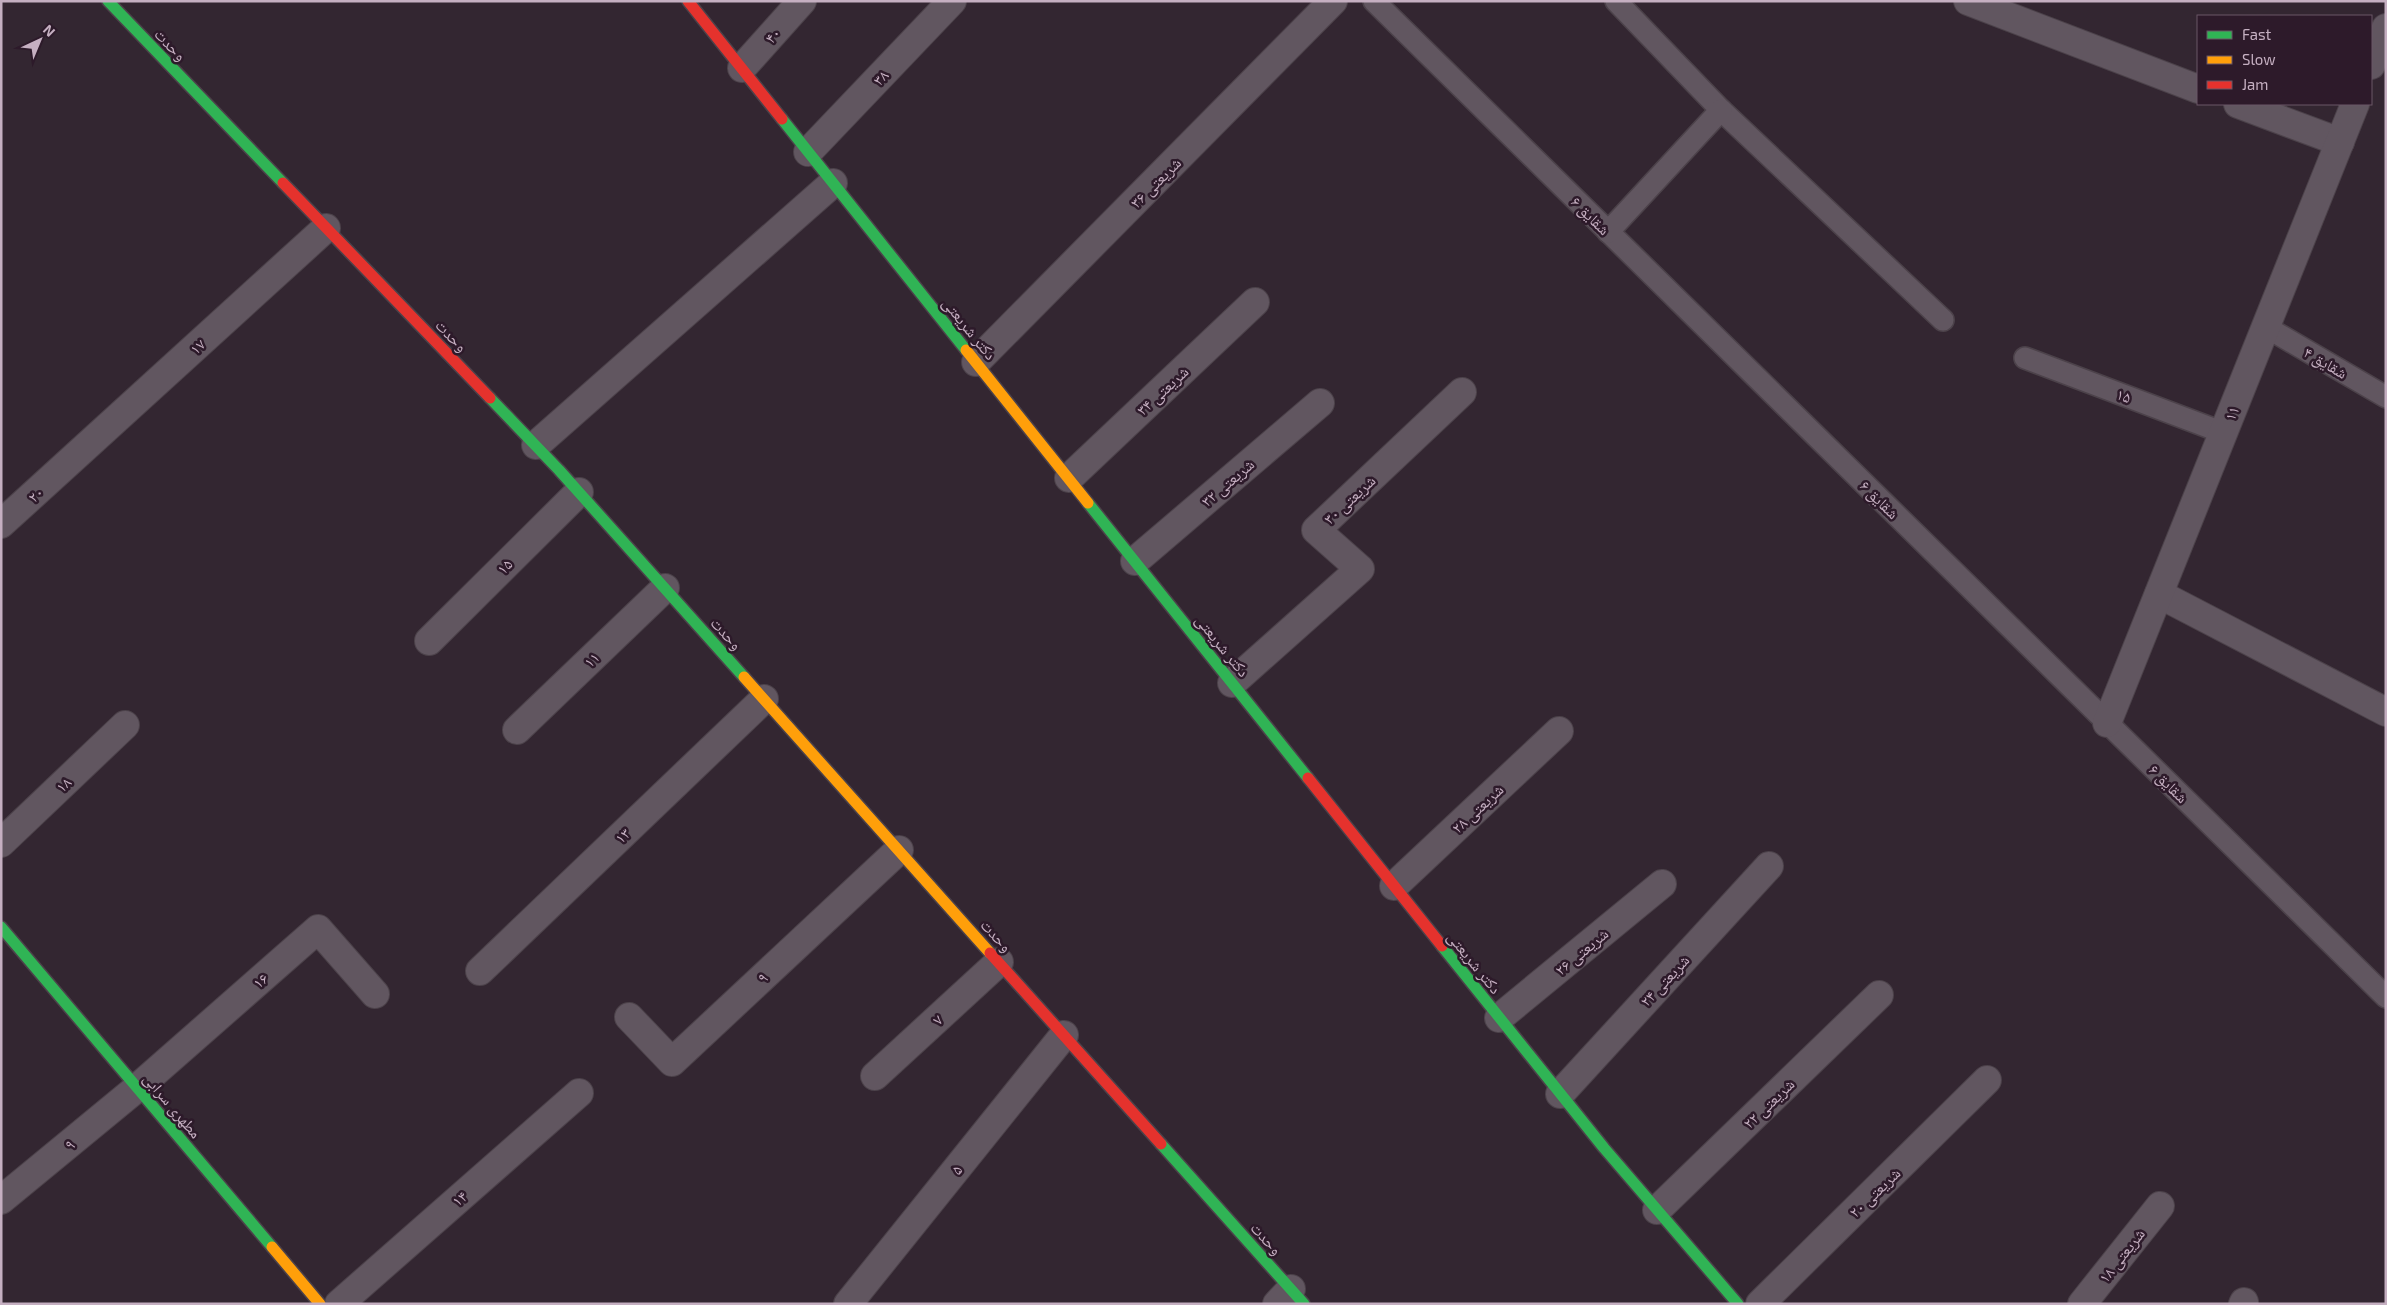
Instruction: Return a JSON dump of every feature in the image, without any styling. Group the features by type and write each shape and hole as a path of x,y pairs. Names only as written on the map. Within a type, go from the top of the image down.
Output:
{"street":[{"name":"وحدت","path":"108,1 536,445 579,492 1064,1034 1291,1299"},
{"name":"دکتر شریعتی","path":"688,1 1560,1094 1738,1304"},
{"name":"۴۰","path":"742,68 802,1"},
{"name":"۳۸","path":"808,152 952,1"},
{"name":"شریعتی ۳۶","path":"976,362 1333,1"},
{"path":"1968,1 2197,89"},
{"path":"2372,63 2386,28"},
{"path":"2241,105 2340,142"},
{"name":"۱۱","path":"2107,723 2356,105"},
{"path":"536,445 832,183"},
{"name":"۱۷","path":"68,464 326,228"},
{"name":"شریعتی ۳۴","path":"1068,478 1256,302"},
{"name":"شریعتی ۳۰","path":"1232,683 1360,569 1316,530 1462,392"},
{"name":"شریعتی ۳۲","path":"1135,561 1320,403"},
{"name":"۲۰","path":"1,524 68,464"},
{"name":"۱۵","path":"429,641 579,492"},
{"name":"۱۱","path":"517,730 665,588"},
{"path":"2159,594 2386,712"},
{"name":"۱۳","path":"480,971 764,699"},
{"name":"۱۸","path":"1,843 124,725"},
{"name":"شریعتی ۲۸","path":"1394,886 1559,731"},
{"name":"۹","path":"629,1017 672,1062 899,850"},
{"name":"شریعتی ۲۴","path":"1560,1094 1769,866"},
{"name":"شریعتی ۲۶","path":"1499,1018 1662,884"},
{"name":"مطهری سرابی","path":"1,927 320,1304"},
{"name":"۱۶","path":"137,1088 318,929 375,994"},
{"name":"۷","path":"875,1076 999,962"},
{"name":"شریعتی ۲۲","path":"1657,1210 1878,995"},
{"name":"۵","path":"848,1304 1064,1034"},
{"name":"شریعتی ۲۰","path":"1760,1304 1988,1080"},
{"name":"۹","path":"1,1200 137,1088"},
{"name":"۱۴","path":"340,1304 579,1092"},
{"name":"شریعتی ۱۸","path":"2082,1304 2160,1206"}],"lane":[{"name":"شقایق ۶","path":"1374,1 2386,997"},
{"path":"1616,1 1721,110 1943,320"},
{"path":"1608,232 1721,110"},
{"name":"شقایق ۴","path":"2266,327 2386,397"},
{"name":"۱۵","path":"2025,358 2224,433"}],"traffic: fast":[{"path":"108,1 283,183"},
{"path":"782,119 966,350"},
{"path":"490,398 559,470 744,677"},
{"path":"1088,503 1308,778"},
{"path":"1,927 272,1247"},
{"path":"1442,946 1604,1148 1738,1304"},
{"path":"1161,1144 1304,1304"}],"traffic: slow":[{"path":"966,350 1088,503"},
{"path":"744,677 990,953"},
{"path":"272,1247 320,1304"}],"traffic: jam":[{"path":"688,1 782,119"},
{"path":"283,183 490,398"},
{"path":"1308,778 1442,946"},
{"path":"990,953 1161,1144"}]}
